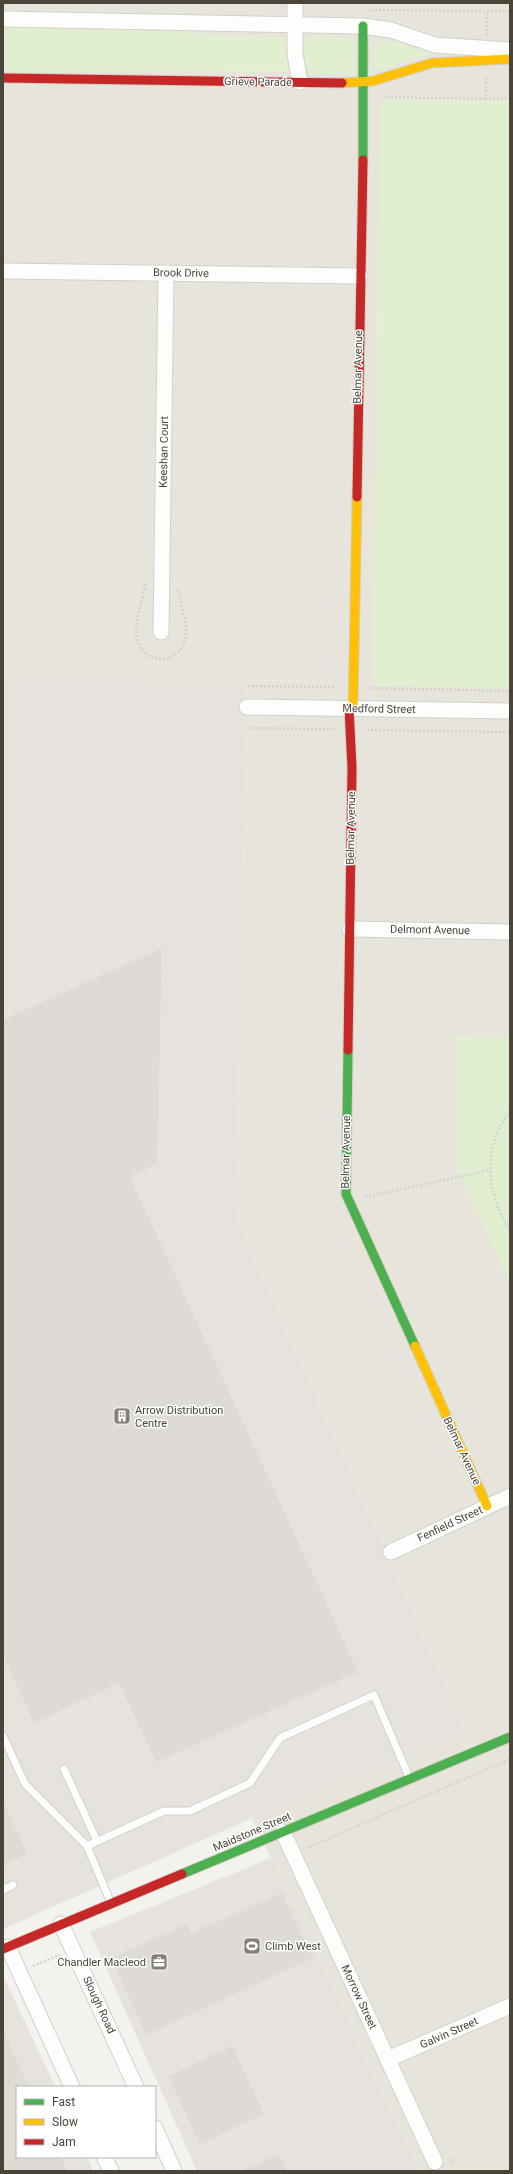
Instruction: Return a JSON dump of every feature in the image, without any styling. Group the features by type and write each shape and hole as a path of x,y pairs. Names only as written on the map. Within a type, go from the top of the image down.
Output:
{"street":[{"path":"295,3 295,54 300,82"},
{"path":"3,19 147,21 295,26 363,26 391,30 435,45 510,50"},
{"name":"Belmar Avenue","path":"363,26 364,83 346,1194 487,1506"},
{"name":"Grieve Parade","path":"3,78 364,83 390,78 418,66 433,63 510,59"},
{"name":"Brook Drive","path":"3,271 360,276"},
{"name":"Keeshan Court","path":"161,632 166,273"},
{"name":"Medford Street","path":"247,707 510,711"},
{"name":"Delmont Avenue","path":"350,929 510,932"},
{"name":"Fenfield Street","path":"391,1552 510,1496"},
{"name":"Maidstone Street","path":"6,1948 510,1737"},
{"name":"Morrow Street","path":"283,1832 436,2162"},
{"name":"Slough Road","path":"61,1924 136,2086"},
{"path":"6,1948 20,1972 72,2086"},
{"name":"Galvin Street","path":"388,2059 510,2006"},
{"path":"156,2130 174,2171"},
{"path":"104,2158 111,2171"}],"lane":[{"path":"87,1846 164,1811 190,1810 250,1783 280,1738 374,1695 410,1779"},
{"path":"3,1736 25,1784 87,1846 111,1904"},
{"path":"64,1769 97,1841"},
{"path":"3,1890 13,1885"}],"path":[{"path":"248,686 510,690"},
{"path":"247,728 510,732"},
{"path":"510,1111 494,1142 490,1170 493,1194 510,1230"},
{"path":"363,1198 490,1170"},
{"path":"360,1191 367,1205"},
{"path":"310,1855 307,1848 510,1759"},
{"path":"20,1972 73,1949"}],"shaded area":[{"path":"3,3 510,3 510,2171 419,2171 252,1818 465,1730 235,1216 246,686 3,681"},
{"path":"3,681 246,686 235,1216 465,1730 252,1818 3,1929"},
{"path":"142,1753 176,1830 112,1859 78,1781"},
{"path":"271,1858 419,2171 197,2171 90,1932"},
{"path":"264,1865 276,1893 193,1930 189,1921 110,1956 100,1934"},
{"path":"3,1975 55,2086 16,2086 16,2158 87,2158 93,2171 3,2171"}],"green space":[{"path":"3,27 154,29 216,35 288,37 290,68 288,71 3,72"},
{"path":"312,37 354,39 356,74 310,74 304,62 303,47 306,39"},
{"path":"388,40 430,51 432,54 374,71 374,48"},
{"path":"386,99 510,100 510,689 377,686 372,680 380,106"},
{"path":"455,1037 510,1038 510,1285 455,1162"}],"building":[{"name":"Arrow Distribution Centre","path":"162,948 157,1163 130,1177 358,1672 156,1762 119,1683 34,1723 3,1655 3,1020"},
{"path":"3,1801 27,1854 3,1865"},
{"path":"282,1893 313,1958 146,2035 111,1958 187,1924 191,1933"},
{"path":"3,2031 29,2086 16,2086 16,2158 61,2158 67,2171 3,2171"},
{"path":"232,2046 264,2114 200,2144 168,2076"},
{"path":"279,2154 287,2171 241,2171"}],"traffic: fast":[{"path":"363,26 363,160"},
{"path":"348,1050 346,1194 415,1346"},
{"path":"182,1874 510,1737"}],"traffic: slow":[{"path":"342,83 373,81 432,63 510,59"},
{"path":"353,709 357,497"},
{"path":"415,1346 487,1506"}],"traffic: jam":[{"path":"3,78 342,83"},
{"path":"357,497 363,160"},
{"path":"348,1050 352,768 349,708"},
{"path":"3,1949 182,1874"}],"place":[{"name":"Arrow Distribution Centre","path":"122,1416"},
{"name":"Climb West","path":"252,1946"},
{"name":"Chandler Macleod","path":"159,1962"}]}
